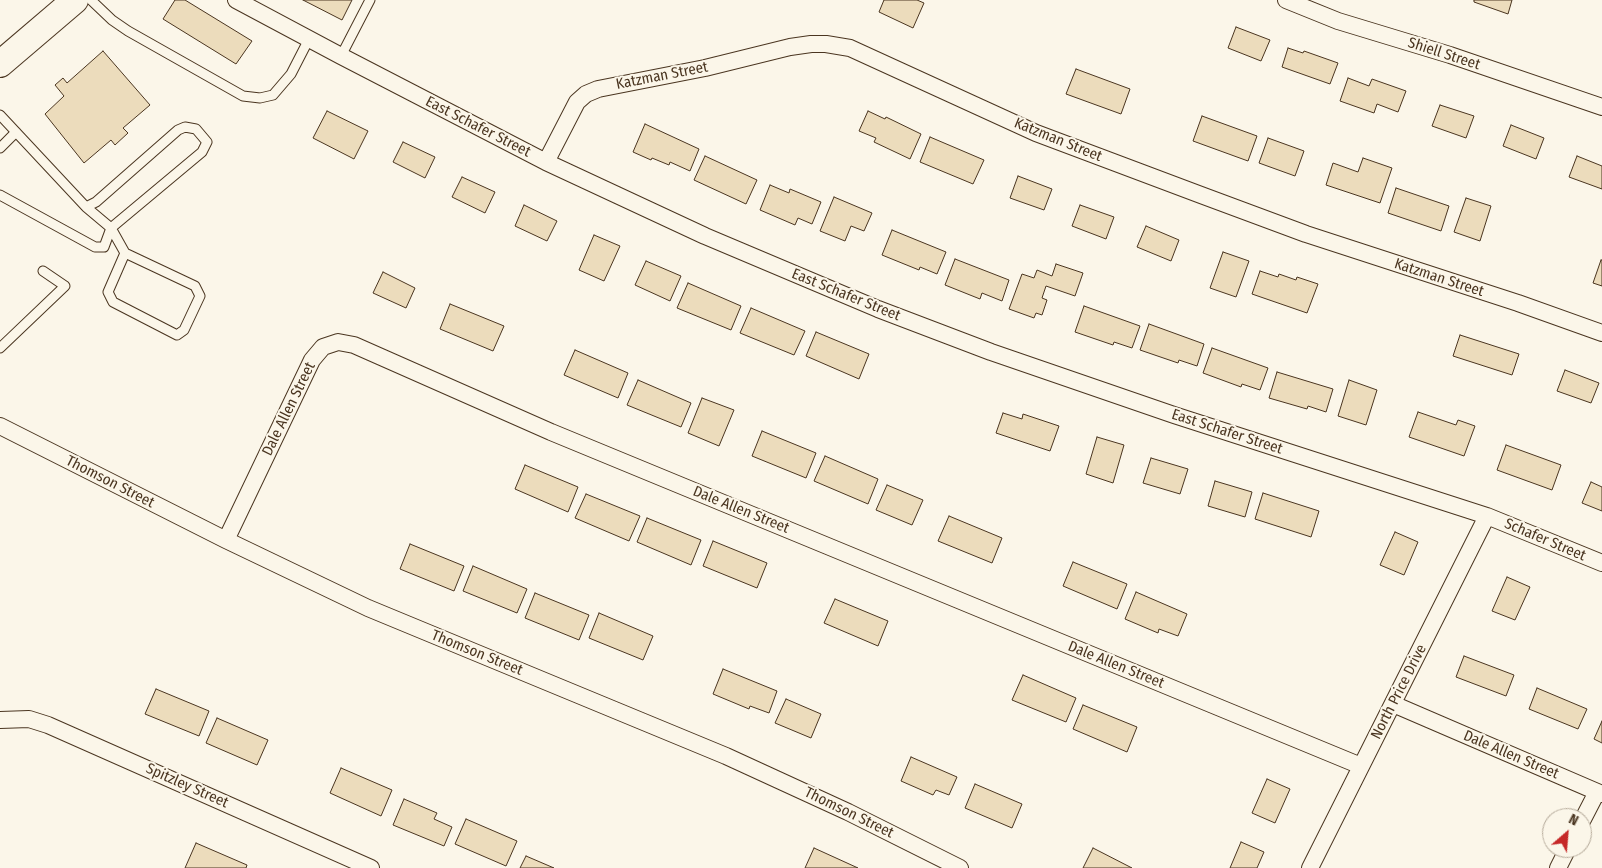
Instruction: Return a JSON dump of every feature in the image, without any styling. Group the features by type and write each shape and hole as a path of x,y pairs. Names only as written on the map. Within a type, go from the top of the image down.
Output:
{"main road":[{"path":"0,64 65,4"}],"street":[{"name":"East Schafer Street","path":"236,0 546,162 704,236 878,309 991,352 1174,415 1488,516"},
{"name":"Shiell Street","path":"1286,0 1338,21 1450,55 1602,107"},
{"name":"Katzman Street","path":"546,162 577,102 586,94 598,89 705,68 790,47 826,44 850,48 1036,133 1306,234 1518,303 1602,333"},
{"name":"Dale Allen Street","path":"226,540 312,360 323,347 338,342 354,345 551,432 1361,766"},
{"name":"Thomson Street","path":"0,426 226,540 368,608 726,756 848,812 960,868"},
{"name":"Schafer Street","path":"1488,516 1602,563"},
{"name":"North Price Drive","path":"1310,868 1488,516"},
{"name":"Dale Allen Street","path":"1393,704 1599,793"},
{"name":"Spitzley Street","path":"0,720 29,719 48,725 370,868"},
{"path":"1590,808 1599,793"}],"lane":[{"path":"91,0 112,20 128,31 243,96 260,98 273,95 291,74 309,39"},
{"path":"341,56 370,0"},
{"path":"0,116 86,207 111,228 125,253 195,286 200,296 184,330 177,335 113,302 108,292 125,253"},
{"path":"0,195 95,247 104,247 111,228 202,152 207,142 196,129 185,127 178,130 96,202 86,207"},
{"path":"0,148 16,132"},
{"path":"0,348 65,286 43,271"}],"building":[{"path":"175,0 185,0 252,41 236,64 163,19"},
{"path":"303,0 352,0 342,20"},
{"path":"884,0 917,0 924,3 913,28 879,12"},
{"path":"1474,0 1512,0 1508,14 1474,2"},
{"path":"1236,27 1270,40 1261,61 1228,48"},
{"path":"1288,48 1303,53 1304,51 1338,63 1330,84 1282,67"},
{"path":"103,51 150,105 123,128 128,133 115,145 111,140 84,163 45,114 64,96 55,85 63,78 67,83"},
{"path":"1076,69 1130,89 1121,114 1066,94"},
{"path":"1348,78 1369,86 1372,79 1406,91 1398,112 1377,104 1374,113 1340,101"},
{"path":"1440,105 1474,116 1466,138 1432,126"},
{"path":"327,111 368,131 354,159 313,138"},
{"path":"868,111 885,119 886,117 921,134 910,159 874,142 876,138 859,131"},
{"path":"1202,116 1257,136 1248,161 1193,141"},
{"path":"645,124 699,149 690,171 670,162 669,165 633,152"},
{"path":"1511,125 1544,138 1536,159 1503,146"},
{"path":"930,137 984,160 973,184 920,162"},
{"path":"1268,138 1304,151 1295,176 1259,163"},
{"path":"403,142 435,157 425,178 393,162"},
{"path":"705,156 757,180 746,204 694,180"},
{"path":"1577,156 1602,166 1602,189 1569,177"},
{"path":"1363,158 1392,168 1380,203 1326,185 1333,163 1358,172"},
{"path":"1018,176 1052,189 1044,210 1010,198"},
{"path":"462,177 495,192 485,213 452,197"},
{"path":"770,185 789,193 790,189 821,202 812,224 798,218 795,225 760,210"},
{"path":"1396,188 1449,206 1441,231 1388,213"},
{"path":"834,197 872,213 864,231 851,226 845,241 820,231"},
{"path":"1466,198 1491,206 1480,241 1454,232"},
{"path":"524,205 557,221 547,241 515,226"},
{"path":"1080,205 1114,217 1106,239 1072,226"},
{"path":"1146,226 1179,240 1171,261 1137,247"},
{"path":"892,230 946,252 937,274 920,267 919,270 882,255"},
{"path":"594,235 620,246 604,281 579,270"},
{"path":"1223,252 1249,261 1236,297 1210,288"},
{"path":"955,259 1009,280 1002,301 982,293 980,299 945,285"},
{"path":"1602,260 1602,286 1593,283"},
{"path":"646,261 681,276 670,301 635,285"},
{"path":"1056,264 1083,273 1075,296 1046,286 1042,298 1047,300 1042,315 1036,313 1034,318 1009,309 1022,274 1034,278 1037,270 1052,276"},
{"path":"1260,271 1278,277 1279,274 1296,280 1297,277 1318,284 1307,313 1252,294"},
{"path":"383,272 415,288 406,308 373,293"},
{"path":"688,283 741,306 731,330 677,308"},
{"path":"450,304 504,326 493,351 440,329"},
{"path":"1084,306 1140,326 1132,348 1114,342 1113,345 1075,332"},
{"path":"751,308 805,331 794,355 740,333"},
{"path":"1149,324 1204,344 1197,366 1179,360 1178,363 1140,350"},
{"path":"816,332 869,354 859,379 806,356"},
{"path":"1460,335 1519,354 1512,375 1453,356"},
{"path":"1212,348 1268,368 1260,390 1242,384 1241,387 1203,373"},
{"path":"575,350 628,373 618,398 564,375"},
{"path":"1565,370 1599,383 1591,403 1557,391"},
{"path":"1277,372 1333,389 1326,412 1308,406 1307,409 1269,398"},
{"path":"638,380 691,403 681,427 627,405"},
{"path":"1349,380 1377,390 1366,425 1338,416"},
{"path":"702,398 734,410 719,446 688,433"},
{"path":"1418,412 1456,425 1458,420 1475,426 1464,456 1409,437"},
{"path":"1003,413 1022,419 1023,414 1059,426 1050,451 996,433"},
{"path":"762,431 816,453 806,478 752,456"},
{"path":"1097,437 1124,445 1113,483 1086,474"},
{"path":"1506,445 1561,465 1552,490 1497,470"},
{"path":"825,456 878,479 868,504 814,481"},
{"path":"1151,458 1188,469 1180,494 1143,483"},
{"path":"525,465 578,487 568,512 515,489"},
{"path":"1215,481 1252,492 1245,517 1208,506"},
{"path":"1591,482 1602,487 1602,511 1582,503"},
{"path":"887,485 923,500 912,525 876,510"},
{"path":"1263,493 1319,511 1311,537 1255,519"},
{"path":"586,494 640,516 629,541 575,518"},
{"path":"949,516 1002,538 992,563 938,541"},
{"path":"647,518 701,540 691,565 637,542"},
{"path":"1395,532 1418,542 1404,575 1380,565"},
{"path":"713,541 767,563 757,588 703,566"},
{"path":"410,544 464,566 454,591 400,569"},
{"path":"1073,562 1127,584 1117,609 1063,586"},
{"path":"473,566 527,589 517,613 463,591"},
{"path":"1507,577 1530,587 1515,620 1492,611"},
{"path":"1136,592 1187,614 1178,636 1159,629 1158,633 1125,619"},
{"path":"535,593 589,615 579,640 525,618"},
{"path":"835,599 888,621 878,646 824,623"},
{"path":"599,613 653,636 643,660 589,638"},
{"path":"1464,656 1514,675 1506,696 1456,677"},
{"path":"723,669 777,691 769,713 750,706 749,709 713,694"},
{"path":"1023,675 1076,698 1066,722 1012,700"},
{"path":"1537,688 1587,709 1578,729 1529,709"},
{"path":"156,689 209,711 199,736 145,714"},
{"path":"786,699 821,714 811,738 775,723"},
{"path":"1083,705 1137,727 1127,752 1073,729"},
{"path":"217,718 268,740 257,765 206,743"},
{"path":"1602,721 1602,743 1594,739"},
{"path":"911,757 957,777 949,795 936,790 933,795 901,781"},
{"path":"341,768 392,790 381,816 330,793"},
{"path":"1267,779 1290,789 1275,823 1252,813"},
{"path":"975,784 1022,804 1012,828 965,808"},
{"path":"404,799 437,813 434,819 452,827 444,846 393,825"},
{"path":"466,819 517,841 506,866 455,844"},
{"path":"1241,842 1264,852 1257,868 1230,868"},
{"path":"196,843 247,865 246,868 185,868"},
{"path":"814,848 858,868 805,868"},
{"path":"1093,848 1132,868 1083,868"},
{"path":"526,856 554,868 520,868"}]}
